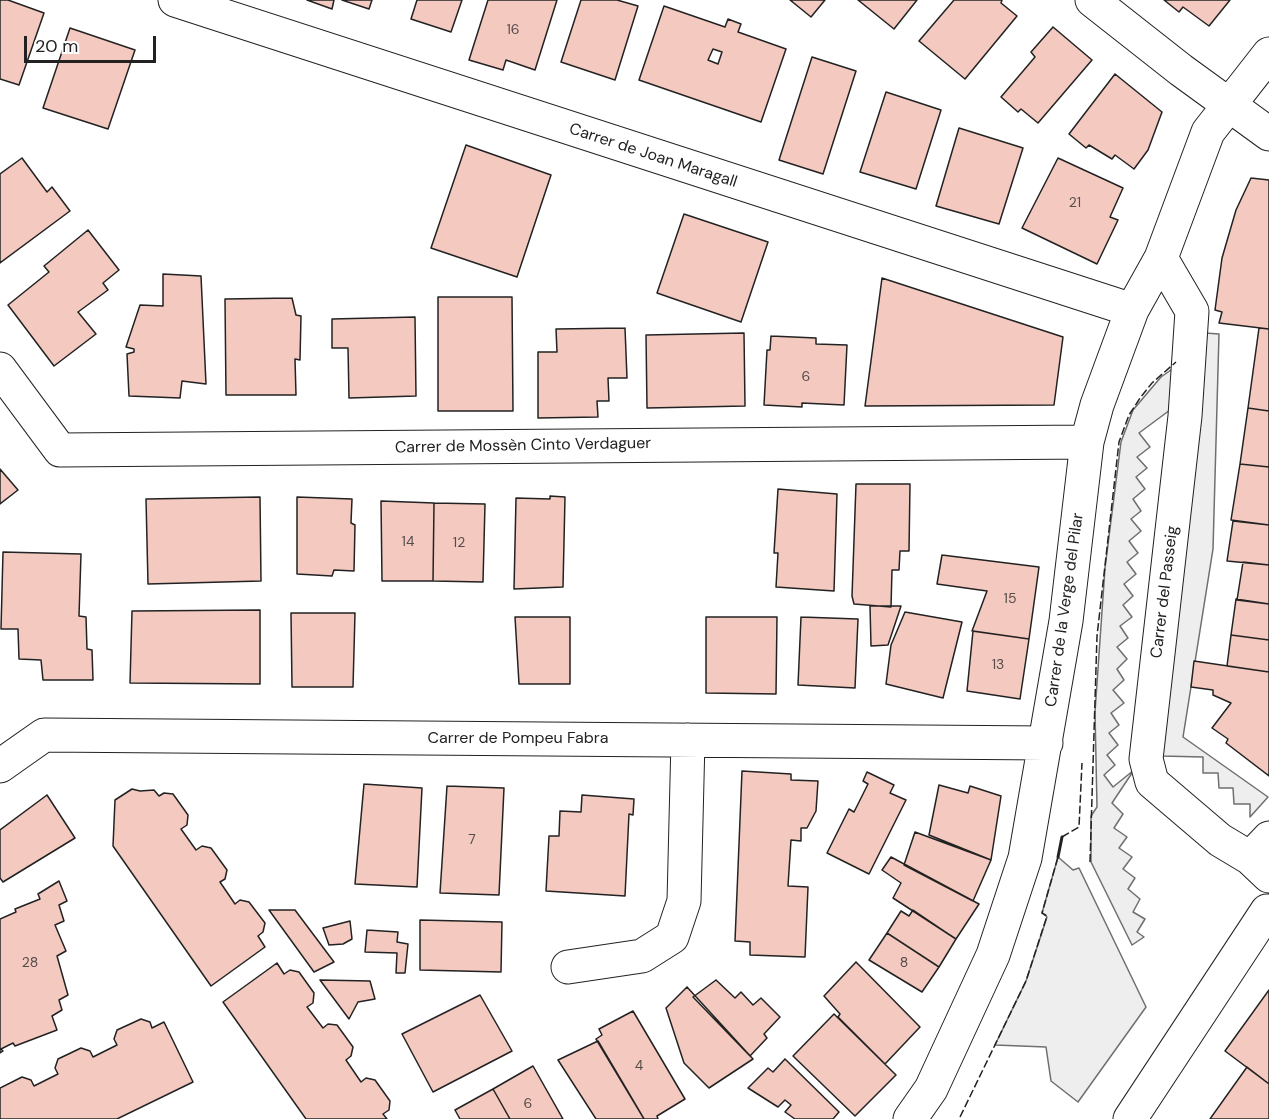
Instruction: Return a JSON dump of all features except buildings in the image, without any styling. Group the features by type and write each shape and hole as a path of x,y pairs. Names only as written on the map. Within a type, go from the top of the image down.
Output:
{"street":[{"name":"Carrer de Joan Maragall","path":"175,0 1132,310"},
{"path":"1092,0 1269,134"},
{"name":"Carrer de la Verge del Pilar","path":"910,1119 931,1089 993,955 1025,858 1066,621 1087,442 1097,405 1132,310 1161,258 1208,132 1269,54"},
{"name":"Carrer del Passeig","path":"1161,258 1192,311 1185,416 1146,759 1152,782 1220,840 1263,857"},
{"name":"Carrer de Mossèn Cinto Verdaguer","path":"0,369 60,450 1087,442"},
{"name":"Carrer de Pompeu Fabra","path":"0,766 44,735 1046,743"},
{"path":"568,967 642,956 672,937 684,901 688,740"},
{"path":"1130,1119 1267,911"}],"shaded area":[{"path":"1205,333 1219,334 1213,549 1183,737 1268,797 1250,817 1250,804 1234,804 1233,788 1219,788 1218,773 1203,773 1203,757 1161,756"},
{"path":"1178,365 1174,407 1139,433 1150,447 1137,457 1147,468 1136,477 1145,489 1133,499 1141,511 1131,519 1141,531 1129,541 1138,553 1127,562 1136,574 1124,584 1133,596 1123,605 1132,617 1120,626 1128,638 1117,647 1127,659 1117,669 1124,680 1113,690 1124,703 1111,713 1119,725 1109,733 1118,745 1107,755 1115,765 1104,775 1113,787 1134,770 1112,803 1123,814 1114,828 1127,837 1119,848 1132,857 1123,869 1135,878 1128,889 1140,899 1133,912 1145,919 1137,932 1144,937 1132,945 1091,862 1091,816 1097,807 1095,712 1105,568 1121,442 1133,410 1161,377"},
{"path":"1058,857 1073,870 1079,868 1146,1007 1078,1102 1051,1081 1046,1047 995,1045 1026,981 1047,917 1042,913"}],"fence":[{"path":"1090,862 1097,636 1119,442 1129,415 1140,398 1152,383 1176,362"},
{"path":"1062,837 1079,827 1082,763"},
{"path":"960,1117 1026,981 1047,916 1042,913 1058,857"}],"wall":[{"path":"1058,857 1062,837"}]}
